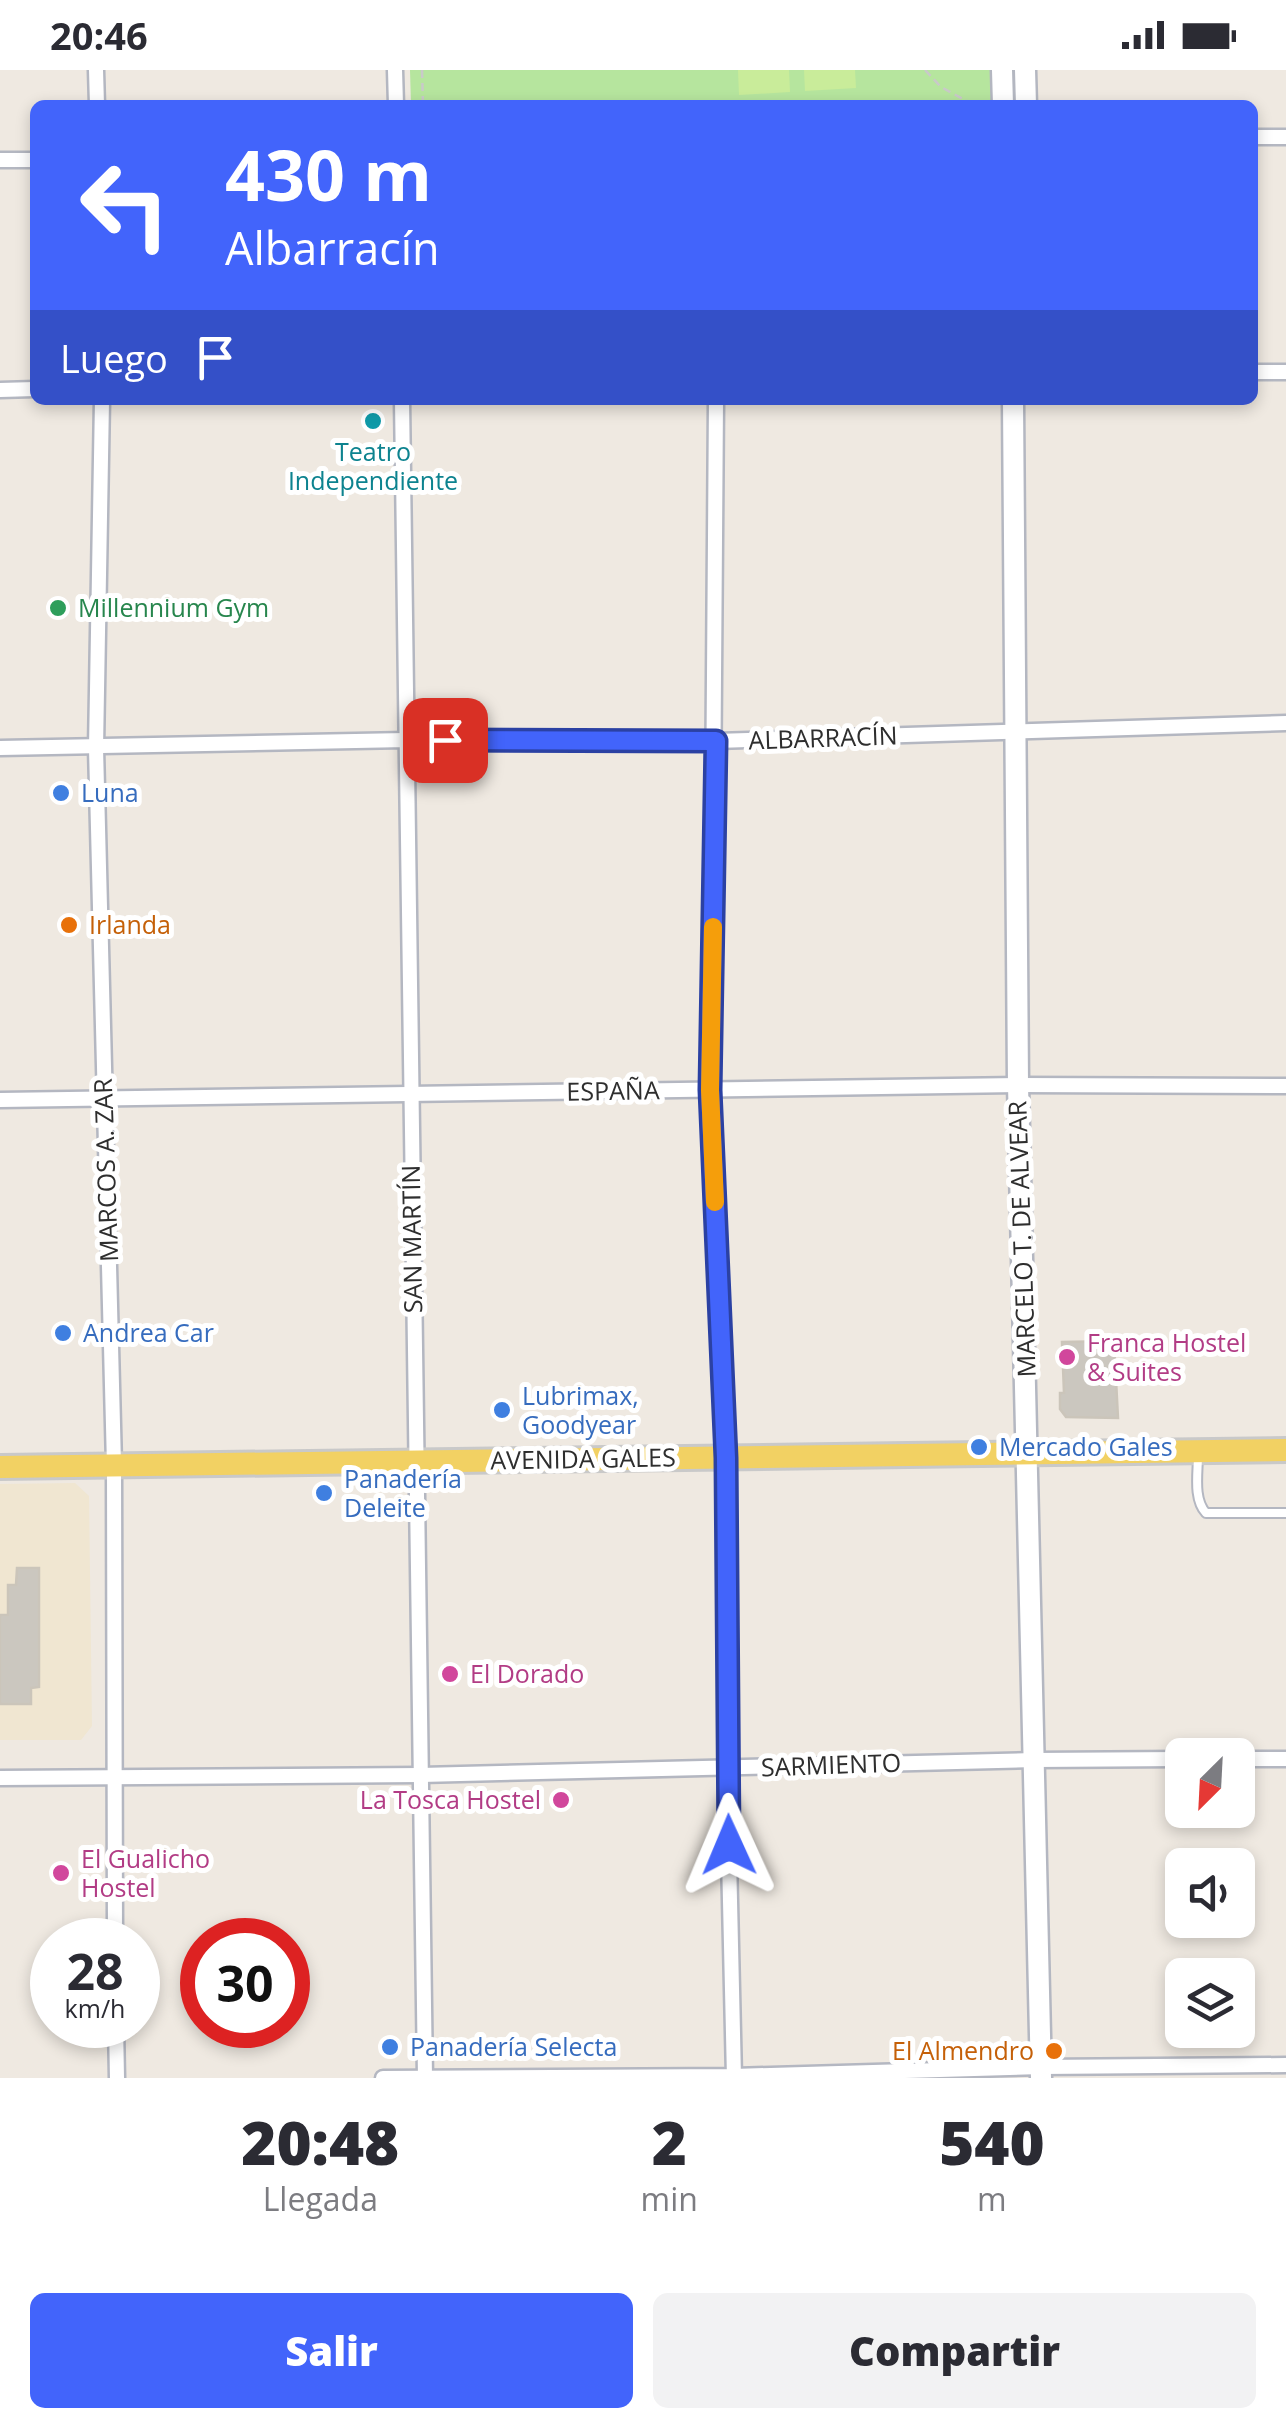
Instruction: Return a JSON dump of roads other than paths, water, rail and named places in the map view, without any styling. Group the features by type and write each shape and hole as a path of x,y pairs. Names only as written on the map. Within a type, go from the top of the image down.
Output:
{"main road":[{"name":"AVENIDA GALES","path":"0,1467 1286,1450"}],"street":[{"path":"96,70 97,100"},
{"path":"395,70 396,100"},
{"path":"1002,70 1002,100"},
{"path":"1025,70 1026,100"},
{"path":"1258,137 1286,137"},
{"path":"0,160 30,160"},
{"path":"1258,372 1286,372"},
{"path":"0,390 30,389"},
{"name":"MARCOS A. ZAR","path":"102,405 96,748 114,1465 116,1918"},
{"name":"SAN MARTÍN","path":"402,405 426,2078"},
{"path":"716,405 710,1090 726,1458 727,1768 734,2077"},
{"name":"MARCELO T. DE ALVEAR","path":"1013,405 1018,1085 1041,2072"},
{"name":"ALBARRACÍN","path":"0,748 406,740 716,741 1286,723"},
{"name":"ESPAÑA","path":"0,1100 1018,1085 1286,1086"},
{"path":"1255,1759 1286,1759"},
{"name":"SARMIENTO","path":"0,1778 421,1775 1165,1760"},
{"path":"116,2048 117,2078"},
{"path":"383,2078 734,2077 1286,2065"}],"lane":[{"path":"1198,1451 1199,1499 1206,1513 1286,1513"}],"place":[{"name":"Teatro Independiente","path":"373,421"},
{"name":"Millennium Gym","path":"58,608"},
{"name":"Luna","path":"61,793"},
{"name":"Irlanda","path":"69,925"},
{"name":"Andrea Car","path":"63,1333"},
{"name":"Franca Hostel & Suites","path":"1067,1357"},
{"name":"Lubrimax, Goodyear","path":"502,1410"},
{"name":"Mercado Gales","path":"979,1447"},
{"name":"Panadería Deleite","path":"324,1493"},
{"name":"El Dorado","path":"450,1674"},
{"name":"La Tosca Hostel","path":"561,1800"},
{"name":"El Gualicho Hostel","path":"61,1873"},
{"name":"Panadería Selecta","path":"390,2047"},
{"name":"El Almendro","path":"1054,2051"}]}
